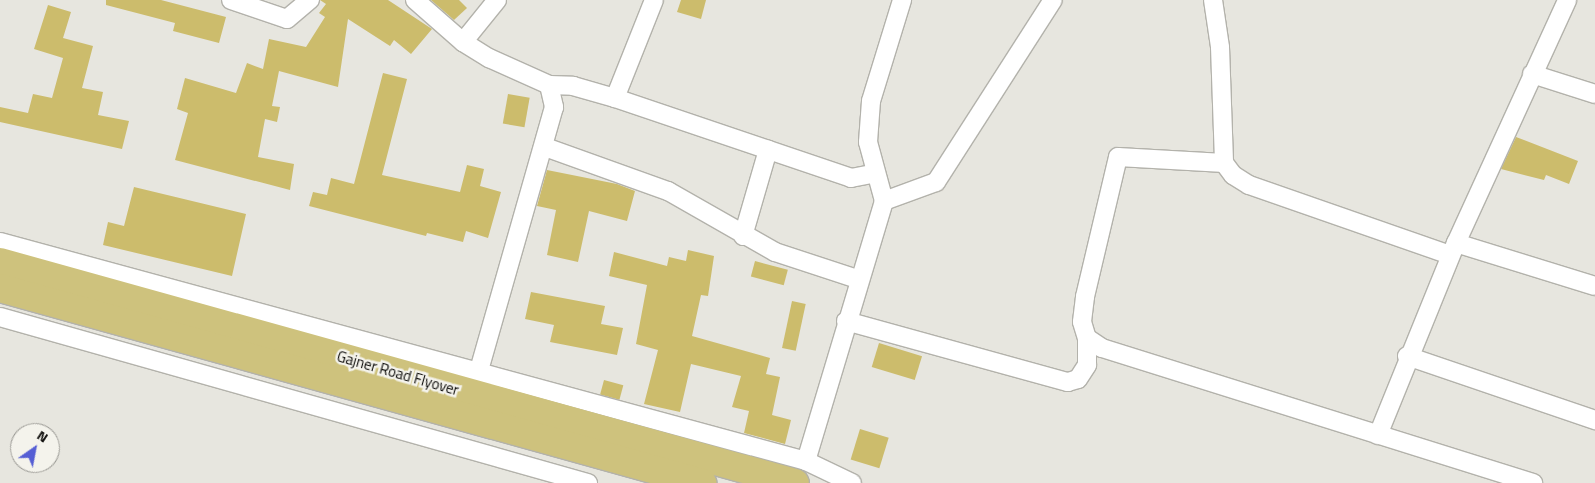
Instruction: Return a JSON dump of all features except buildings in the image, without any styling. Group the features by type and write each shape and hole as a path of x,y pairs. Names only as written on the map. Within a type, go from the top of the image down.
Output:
{"main road":[{"name":"Gajner Road Flyover","path":"0,262 801,472"},
{"name":"Gajner Road Flyover","path":"0,288 702,483"}],"street":[{"path":"231,0 287,19 310,0"},
{"path":"415,0 463,42 489,58 549,85 573,86 615,98 851,178 876,173"},
{"path":"463,42 497,0"},
{"path":"615,98 654,0"},
{"path":"801,472 884,201 868,142 871,101 902,0"},
{"path":"884,201 936,182 1052,0"},
{"path":"1213,0 1220,47 1224,163 1233,175 1249,186 1453,249 1595,286"},
{"path":"1378,434 1407,356 1453,249 1567,0"},
{"path":"1532,74 1595,94"},
{"path":"479,371 545,147 554,107 549,85"},
{"path":"545,147 668,191 743,236 797,260 860,280"},
{"path":"743,236 768,150"},
{"path":"846,321 1068,382 1078,380 1086,365 1087,338 1082,322 1084,297 1118,156 1224,163"},
{"path":"0,242 479,371 801,472 852,483"},
{"path":"0,317 588,483"},
{"path":"1087,338 1102,348 1533,483"},
{"path":"1407,356 1595,420"}]}
